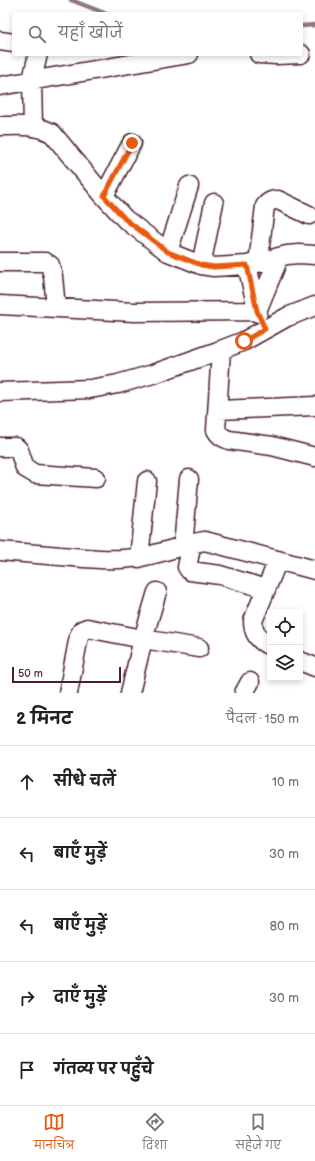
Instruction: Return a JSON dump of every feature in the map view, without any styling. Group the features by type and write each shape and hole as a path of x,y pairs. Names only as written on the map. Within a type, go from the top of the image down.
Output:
{"street":[{"path":"0,41 12,43"},
{"path":"303,54 315,53"},
{"path":"33,126 32,80 38,56"},
{"path":"0,86 177,56"},
{"path":"0,126 33,126 43,128 52,133 125,219 168,252 201,265 214,267 252,264 299,254 315,255"},
{"path":"104,196 132,143"},
{"path":"168,252 189,186"},
{"path":"265,329 257,311 252,264 266,206 268,202 278,200 309,215"},
{"path":"201,265 214,203"},
{"path":"0,262 46,262 50,265 53,276 56,308"},
{"path":"257,311 276,265"},
{"path":"0,305 134,312 257,311"},
{"path":"0,392 90,389 118,384 153,374 244,341 287,317 315,306"},
{"path":"221,350 216,430 219,435 224,438 272,446 315,457"},
{"path":"218,410 315,406"},
{"path":"0,447 16,447 19,450 25,468 34,474 96,478"},
{"path":"189,479 187,567 190,571 220,575 266,589"},
{"path":"140,558 147,481"},
{"path":"0,551 104,560 140,558 205,541 315,570"},
{"path":"269,645 259,638 253,629 253,621 278,560"},
{"path":"130,693 143,639 157,592"},
{"path":"68,693 79,636 82,630 87,628 198,648"},
{"path":"303,662 315,667"}],"waterway":[{"path":"71,0 102,12"},
{"path":"303,26 315,25"}],"route":[{"path":"132,143 104,196 125,219 168,252 185,260 201,265 214,267 247,265 257,311 265,329 244,341"}]}
